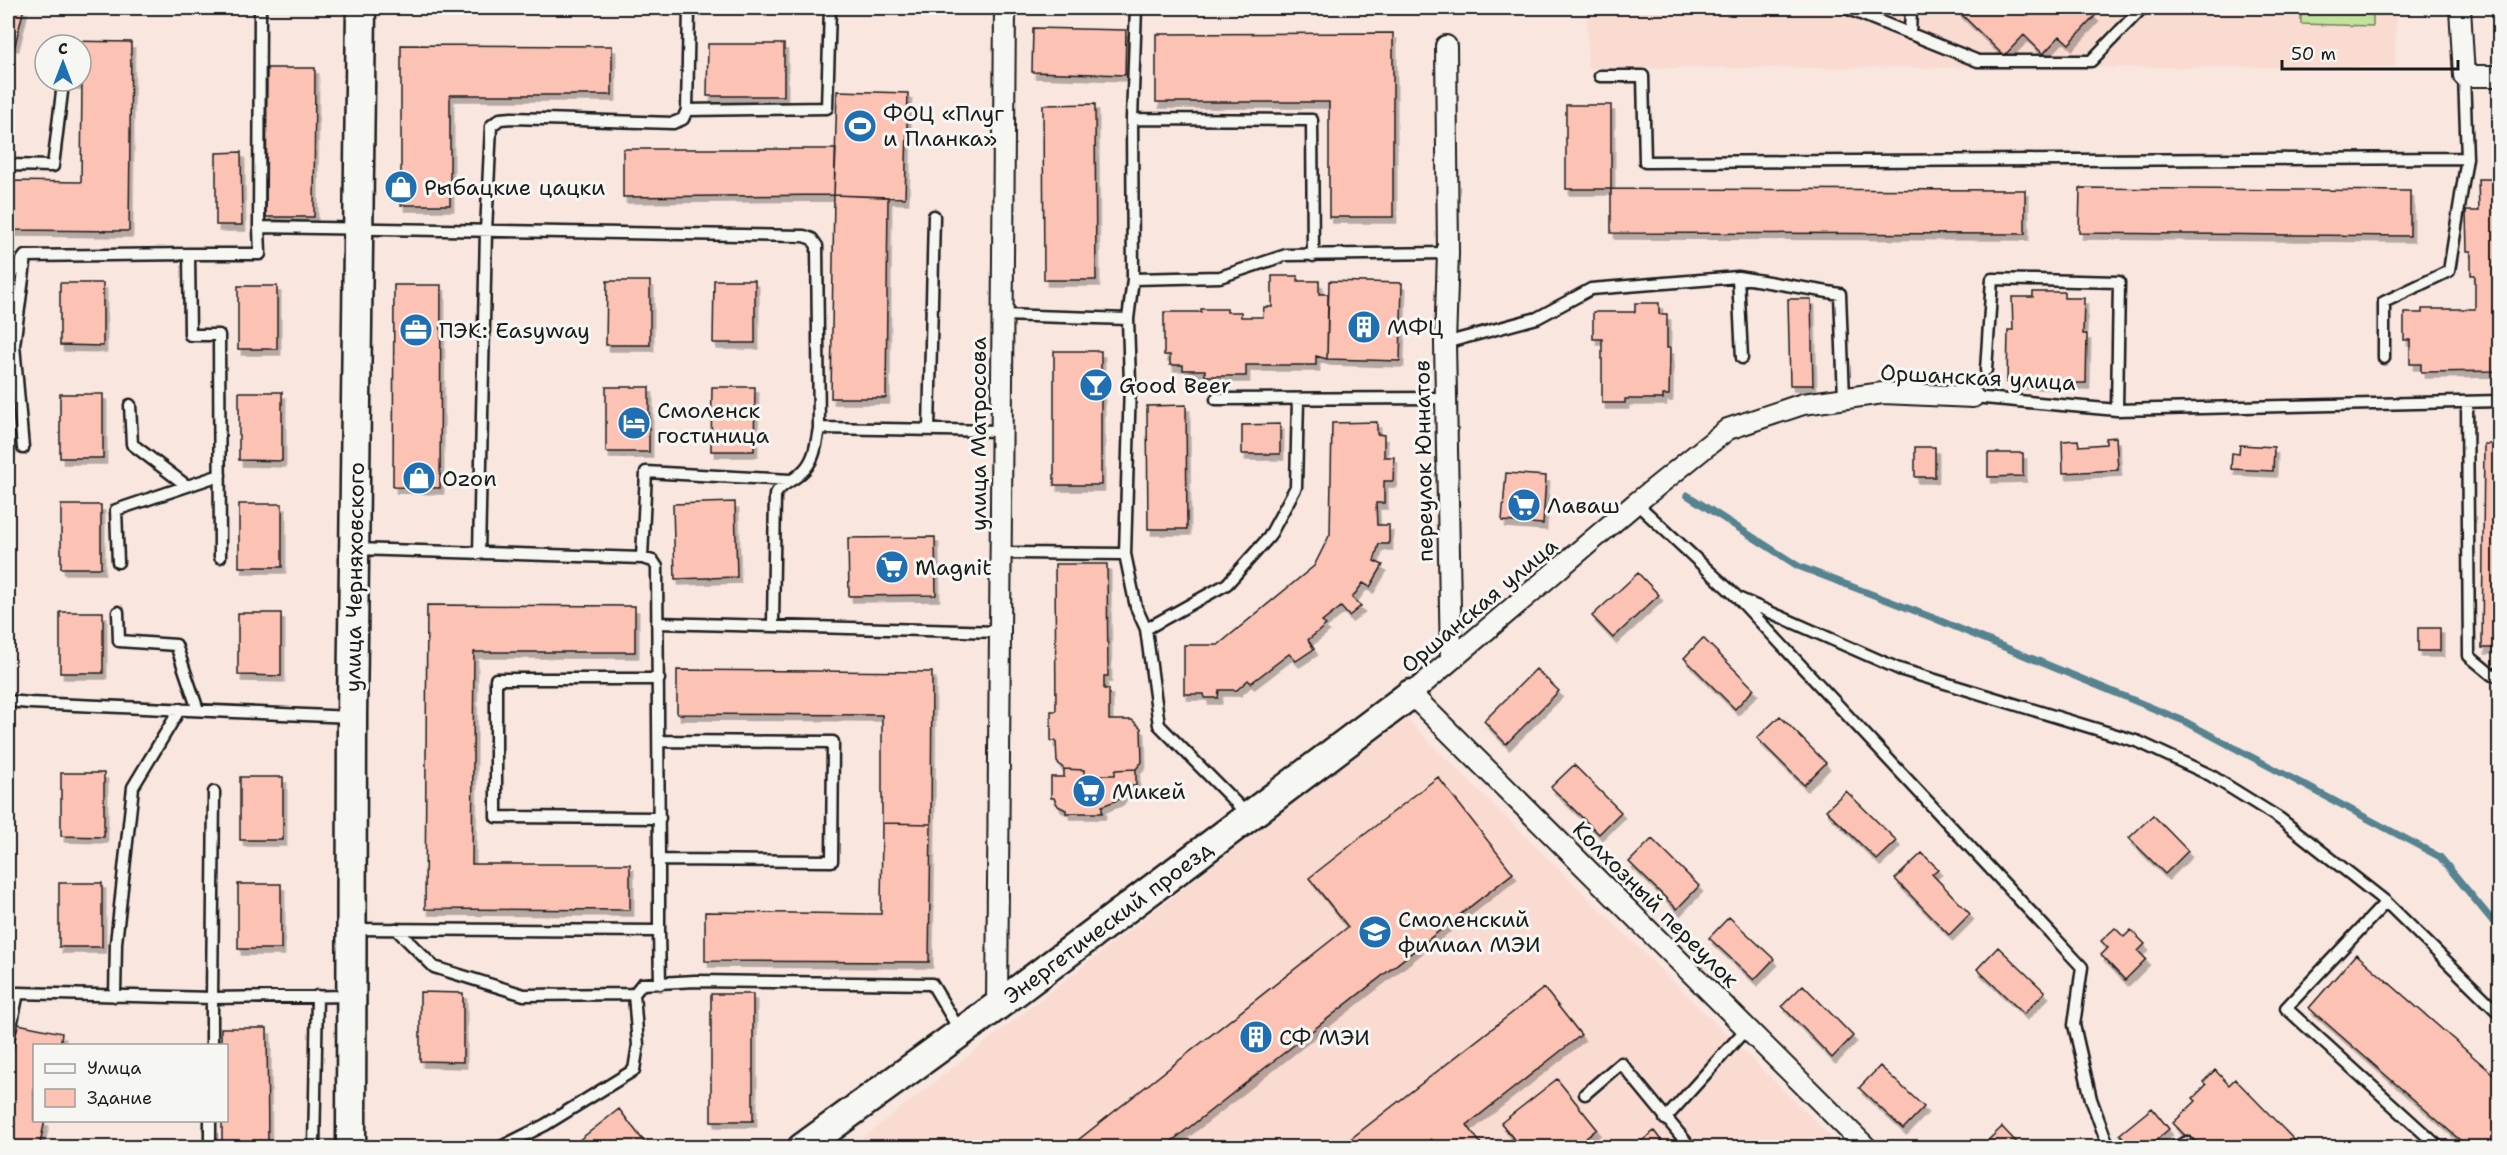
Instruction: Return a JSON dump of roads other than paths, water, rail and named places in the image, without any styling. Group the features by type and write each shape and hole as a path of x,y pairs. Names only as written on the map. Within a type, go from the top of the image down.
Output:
{"street":[{"name":"улица Черняховского","path":"351,1148 352,717 361,8"},
{"name":"улица Матросова","path":"997,1006 1005,8"},
{"path":"2460,8 2464,76 2499,76"},
{"name":"переулок Юннатов","path":"1446,46 1448,253 1446,398 1451,660"},
{"name":"Оршанская улица","path":"1411,694 1636,503 1728,429 1803,404 1883,393 1973,398"},
{"name":"Энергетический проезд","path":"802,1148 997,1006 1411,694"},
{"name":"Колхозный переулок","path":"1411,694 1867,1148"}],"lane":[{"path":"26,256 260,254 260,8"},
{"path":"479,554 490,126 500,119 673,123 683,119 687,110 689,8"},
{"path":"687,110 827,108 830,8"},
{"path":"1136,8 1132,119 1133,279 1128,319 1130,383 1125,554 1136,608 1146,629 1159,725 1249,816"},
{"path":"1846,8 1978,61 2091,61 2142,8"},
{"path":"1911,8 1911,34"},
{"path":"1600,76 1643,76 1645,162 2467,158"},
{"path":"2384,357 2384,302 2449,271 2467,158 2464,76"},
{"path":"8,165 53,166 62,93"},
{"path":"1132,119 1312,120 1313,256"},
{"path":"929,430 934,216"},
{"path":"259,227 804,236 812,239 817,246 819,428 814,457 801,474 780,487 776,495 773,624"},
{"path":"1133,279 1220,277 1286,255 1448,253"},
{"path":"189,255 190,335 219,335 220,556"},
{"path":"8,279 26,256"},
{"path":"23,448 14,345 26,256"},
{"path":"1738,277 1742,357"},
{"path":"1446,343 1537,318 1591,289 1738,277 1840,294 1844,398"},
{"path":"1986,370 1992,279 2119,282 2117,410"},
{"path":"1003,315 1128,319"},
{"path":"1216,399 1446,398"},
{"name":"Оршанская улица","path":"1973,398 2117,410 2499,402"},
{"path":"1146,629 1227,584 1269,537 1296,487 1298,399"},
{"path":"2467,402 2469,656 2492,675 2499,675"},
{"path":"130,405 132,444 187,486"},
{"path":"819,428 1002,431"},
{"path":"642,558 646,472 790,480"},
{"path":"118,562 116,510 220,475"},
{"path":"1636,503 1738,598 2082,967 2074,1025 2091,1100 2109,1148"},
{"path":"354,549 642,558 653,561 657,567 659,679 660,984"},
{"path":"1001,553 1125,554"},
{"path":"1738,598 1899,669 2139,742 2210,775 2279,818 2386,902 2499,1014"},
{"path":"118,612 119,641 176,645 198,710"},
{"path":"657,623 773,624 1000,632"},
{"path":"659,679 496,679 496,817 660,818"},
{"path":"8,700 352,717"},
{"path":"115,996 116,943 133,787 180,709"},
{"path":"660,741 833,742 832,861 660,860"},
{"path":"212,1044 214,792"},
{"path":"2386,902 2286,1008 2440,1148"},
{"path":"352,929 659,931"},
{"path":"396,929 434,968 524,995 634,994"},
{"path":"499,1148 545,1125 634,1070 638,1045 634,994 642,984 695,981 932,984 961,1032"},
{"path":"8,1040 13,992 212,998 351,996"},
{"path":"314,1148 316,996"},
{"path":"1665,1119 1747,1028"},
{"path":"1586,1094 1621,1063 1691,1148"},
{"path":"210,1122 210,1148"},
{"path":"2174,1148 2187,1142 2192,1148"}],"waterway":[{"path":"1687,495 1798,566 1931,617 2184,721 2440,857 2500,930"}],"place":[{"name":"ФОЦ «Плуг и Планка»","path":"860,126"},
{"name":"Рыбацкие цацки","path":"401,187"},
{"name":"МФЦ","path":"1364,327"},
{"name":"ПЭК: Easyway","path":"416,330"},
{"name":"Good Beer","path":"1096,385"},
{"name":"Смоленск гостиница","path":"634,423"},
{"name":"Ozon","path":"419,478"},
{"name":"Лаваш","path":"1524,505"},
{"name":"Magnit","path":"892,567"},
{"name":"Микей","path":"1089,791"},
{"name":"Смоленский филиал МЭИ","path":"1375,932"},
{"name":"СФ МЭИ","path":"1256,1037"}]}
